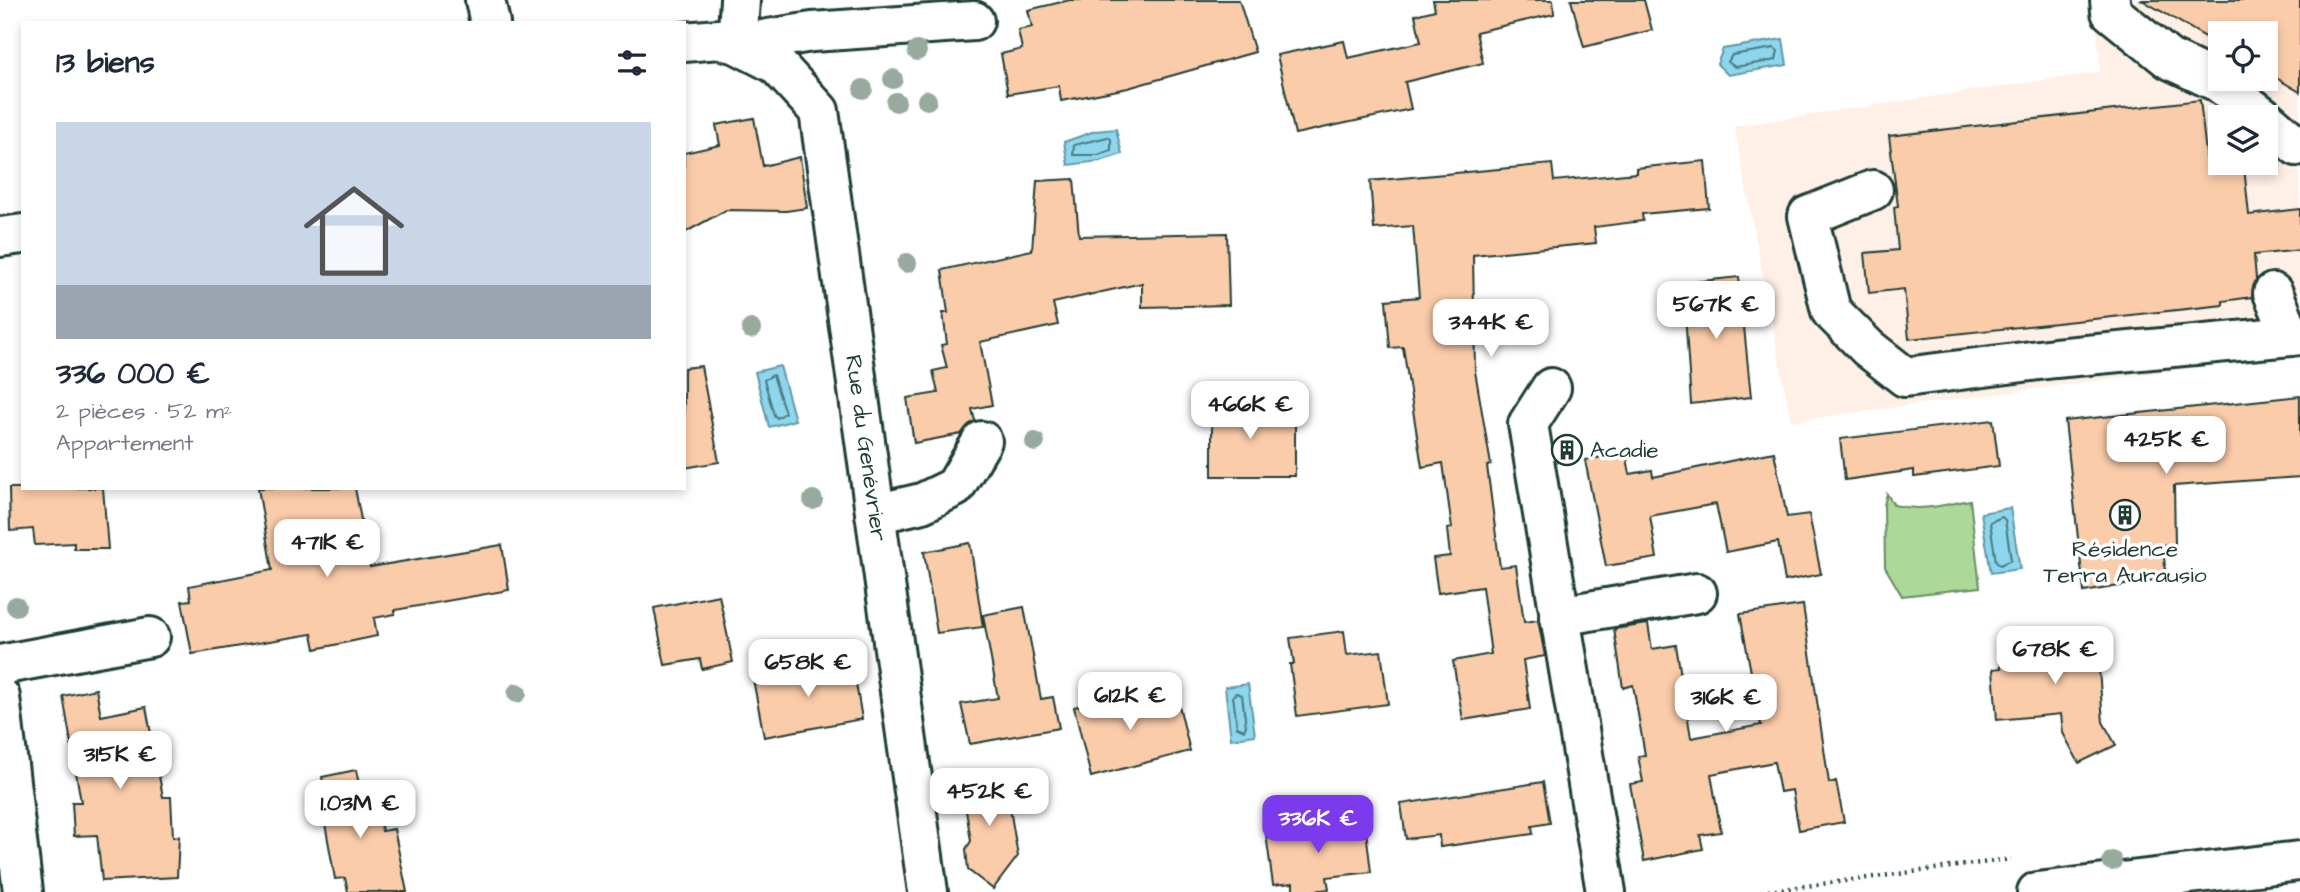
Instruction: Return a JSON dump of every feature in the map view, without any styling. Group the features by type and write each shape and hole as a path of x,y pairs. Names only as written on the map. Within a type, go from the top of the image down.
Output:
{"street":[{"path":"485,0 490,21"},
{"path":"737,44 740,0"},
{"path":"2110,0 2111,12 2169,59 2218,82 2248,105"},
{"path":"686,42 719,40 737,44 812,32 974,21"},
{"name":"Rue du Genévrier","path":"737,44 776,64 819,111 928,892"},
{"path":"2278,129 2297,146 2300,145"},
{"path":"1873,190 1808,216 1830,311 1868,348 1905,377 2295,336 2273,293"},
{"path":"0,237 21,234"},
{"path":"1550,388 1528,424 1606,892"},
{"path":"875,514 922,503 955,487 982,441"},
{"path":"1559,616 1697,593"},
{"path":"0,665 150,637"},
{"path":"0,697 23,892"},
{"path":"2037,892 2300,861"}],"path":[{"path":"1761,892 2020,858"}],"shaded area":[{"path":"2095,0 2300,0 2300,354 1791,421 1734,126 2100,72"}],"green space":[{"path":"1887,494 1894,505 1913,508 1970,500 1980,587 1902,596 1885,567 1884,505"}],"water":[{"path":"1783,39 1787,65 1728,75 1717,64 1723,49"},
{"path":"1116,129 1122,154 1100,161 1068,165 1064,142 1095,131"},
{"path":"780,366 795,420 769,427 755,372"},
{"path":"2010,508 2020,569 1991,573 1981,513"},
{"path":"1248,684 1255,735 1231,739 1225,687"}],"building":[{"path":"1070,0 1239,0 1255,52 1128,88 1061,101 1059,86 1008,94 1001,54 1022,49 1018,30 1032,27 1028,10"},
{"path":"1433,0 1553,0 1554,14 1476,32 1483,63 1405,82 1411,109 1295,134 1277,55 1344,41 1348,58 1421,42 1415,15 1435,10"},
{"path":"1571,0 1644,0 1652,30 1584,47"},
{"path":"2142,0 2300,0 2300,92 2278,79 2278,21 2208,21 2208,38"},
{"path":"2200,100 2208,175 2245,175 2249,215 2300,209 2300,250 2254,255 2256,279 2252,297 2223,301 2223,305 1909,339 1904,289 1869,293 1865,253 1898,250 1894,207 1898,206 1889,136"},
{"path":"754,118 763,166 800,157 807,208 786,211 726,210 686,232 686,153 720,145 716,125"},
{"path":"1705,161 1709,208 1642,214 1643,221 1594,227 1596,243 1473,255 1475,371 1491,465 1487,466 1500,567 1516,565 1524,622 1538,620 1545,656 1523,660 1530,709 1463,720 1453,661 1491,654 1482,587 1438,593 1433,558 1450,556 1447,529 1452,528 1443,463 1422,467 1403,347 1390,348 1386,300 1419,297 1413,226 1374,229 1370,181 1552,164 1554,181 1636,173 1636,168"},
{"path":"1074,179 1079,236 1227,233 1229,305 1142,307 1142,283 1053,303 1058,325 980,342 992,405 972,409 975,421 961,434 914,443 907,398 938,393 933,371 947,368 941,345 947,344 943,313 948,313 942,270 1032,250 1037,181"},
{"path":"1739,277 1751,397 1691,404 1683,283"},
{"path":"701,366 719,462 686,468 686,368"},
{"name":"Résidence Terra Aurausio","path":"2300,396 2300,477 2174,486 2175,544 2163,545 2166,578 2084,592 2065,421"},
{"path":"1264,399 1264,421 1295,421 1295,476 1212,476 1212,400"},
{"path":"1993,420 1999,466 1914,477 1914,470 1845,480 1840,439"},
{"path":"1774,452 1787,517 1809,514 1821,574 1785,581 1778,542 1726,552 1716,504 1650,516 1657,558 1606,566 1585,460 1626,453 1630,474 1652,470 1653,477"},
{"path":"9,488 103,490 108,549 74,549 74,543 35,545 33,529 10,531"},
{"path":"258,490 355,490 370,567 502,545 509,590 395,610 395,614 374,618 377,636 315,649 312,634 192,654 182,601 191,600 189,586 272,570"},
{"path":"970,543 983,627 937,633 924,552"},
{"path":"719,595 733,662 702,669 700,659 665,665 654,608"},
{"path":"1803,605 1829,783 1836,781 1844,822 1799,830 1792,790 1780,792 1774,762 1711,774 1721,832 1700,835 1703,849 1644,861 1630,784 1643,782 1638,756 1645,755 1633,685 1623,688 1614,629 1648,624 1652,649 1676,645 1691,738 1761,725 1740,614"},
{"path":"1024,607 1041,699 1053,697 1059,728 970,744 961,704 998,698 983,615"},
{"path":"2096,630 2103,722 2116,745 2079,763 2063,733 2061,714 1997,720 1993,669 2001,668 1999,639"},
{"path":"1344,631 1347,655 1381,651 1388,704 1297,716 1290,664 1294,664 1290,638"},
{"path":"852,660 862,719 764,737 753,679"},
{"path":"96,689 101,716 146,707 163,797 171,797 173,837 179,836 177,877 102,881 97,835 74,836 72,802 81,802 63,696"},
{"path":"1152,689 1156,706 1178,701 1190,751 1091,777 1074,707"},
{"path":"356,770 366,818 379,815 382,831 394,829 407,892 348,892 345,878 335,879 324,818 329,817 322,777"},
{"path":"1004,773 1018,856 993,889 968,870 966,849 971,841 961,780"},
{"path":"1543,782 1550,823 1532,826 1533,834 1440,847 1439,835 1406,839 1401,804"},
{"path":"1365,822 1371,872 1327,877 1329,889 1293,892 1293,883 1273,885 1266,834"}],"place":[{"name":"Acadie","path":"1567,450"},
{"name":"Résidence Terra Aurausio","path":"2125,515"}]}
